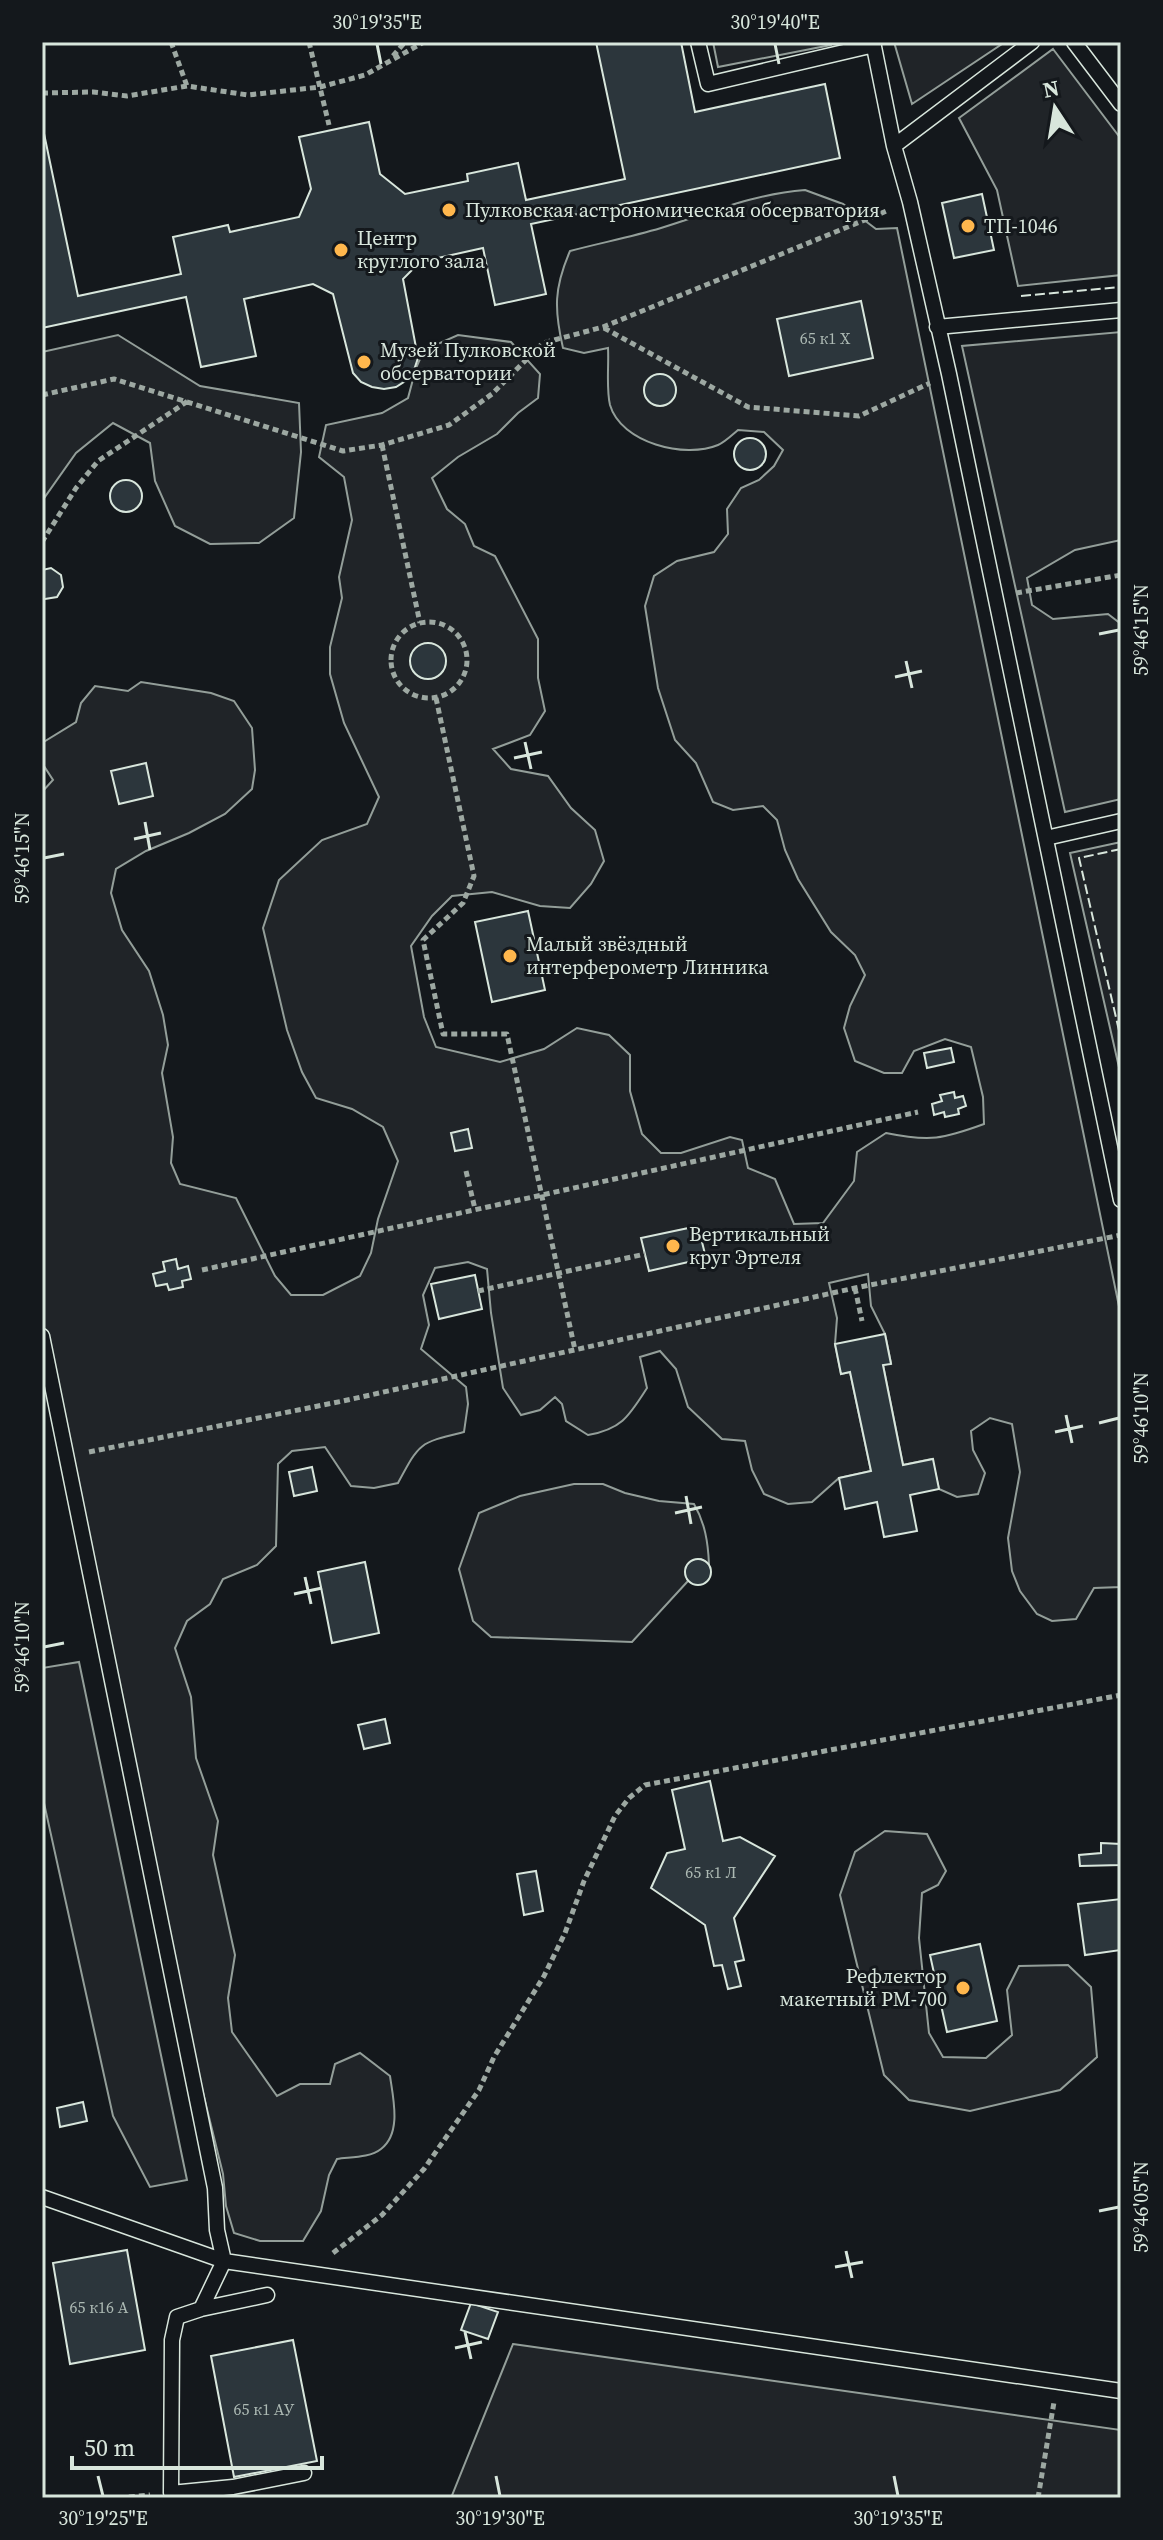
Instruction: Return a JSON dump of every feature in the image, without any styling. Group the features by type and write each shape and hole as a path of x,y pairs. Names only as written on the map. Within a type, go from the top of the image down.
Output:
{"lane":[{"path":"698,42 708,84 873,44 894,146 910,202 949,374 1121,1200"},
{"path":"894,146 1032,42"},
{"path":"1074,42 1121,104"},
{"path":"937,327 1121,310"},
{"path":"1046,838 1121,821"},
{"path":"42,1336 215,2188 217,2230 224,2261 201,2309"},
{"path":"42,2197 224,2261 1121,2391"},
{"path":"267,2295 177,2317 172,2340 171,2493 233,2487 304,2473"}],"path":[{"path":"171,42 187,86"},
{"path":"309,42 329,125"},
{"path":"390,60 405,42"},
{"path":"42,93 93,92 127,96 187,86 248,95 320,87 365,75 424,42"},
{"path":"42,395 114,379 343,451 382,445 449,425 492,394 543,343 603,327 910,202"},
{"path":"603,327 748,407 859,416 949,374"},
{"path":"42,542 76,488 98,461 188,401"},
{"path":"382,445 420,623"},
{"path":"995,596 1121,575"},
{"path":"435,622 450,628 461,639 467,653 467,668 461,682 450,692 436,698 422,698 410,693 399,684 393,671 392,656 396,641 406,630 420,623 435,622"},
{"path":"436,698 474,876 463,903 423,940 443,1034 507,1034 575,1350"},
{"path":"202,1270 918,1112"},
{"path":"466,1171 475,1210"},
{"path":"67,1457 343,1401 855,1288 1121,1235"},
{"path":"478,1291 645,1254"},
{"path":"855,1288 862,1321"},
{"path":"310,2274 382,2215 424,2169 479,2090 494,2057 544,1976 615,1816 629,1798 645,1785 1121,1695"},
{"path":"1038,2498 1058,2381"}],"shaded area":[{"path":"713,42 834,42 718,67"},
{"path":"894,42 1005,42 912,104"},
{"path":"1053,49 1121,139 1121,275 1018,286 997,190 959,118"},
{"path":"805,190 843,204 876,229 897,228 1121,1316 1121,1587 1094,1588 1076,1619 1052,1621 1037,1614 1020,1591 1012,1571 1008,1538 1020,1472 1012,1424 990,1418 971,1431 973,1450 985,1473 978,1494 957,1497 939,1489 932,1459 903,1465 883,1365 891,1363 885,1334 871,1306 868,1274 829,1283 837,1318 835,1344 841,1374 850,1372 871,1471 839,1478 812,1502 788,1504 764,1494 752,1470 745,1441 722,1439 688,1407 676,1369 660,1351 640,1357 647,1388 624,1420 609,1429 588,1435 566,1421 562,1404 555,1397 540,1410 521,1415 503,1388 487,1269 468,1262 435,1268 423,1295 429,1325 421,1349 466,1387 468,1404 464,1432 422,1446 398,1483 374,1488 351,1486 325,1447 292,1451 278,1464 276,1546 257,1565 223,1579 210,1604 187,1621 175,1648 191,1697 196,1758 218,1821 213,1855 235,1955 228,1998 232,2032 277,2096 300,2084 330,2084 335,2064 360,2053 390,2076 393,2094 394,2125 388,2142 371,2154 337,2159 329,2175 321,2211 303,2241 260,2241 234,2233 226,2206 223,2174 186,2024 42,1348 42,792 53,780 42,763 42,743 76,722 81,703 95,686 128,691 141,682 211,693 234,701 252,728 255,770 252,789 225,814 146,851 116,869 111,893 122,930 149,971 163,1015 168,1045 162,1073 173,1137 171,1163 180,1184 236,1198 275,1276 291,1295 323,1295 360,1276 371,1253 378,1219 398,1161 383,1127 352,1109 316,1098 302,1072 287,1030 263,928 279,880 322,840 367,824 379,797 344,723 330,674 330,647 342,598 339,577 352,520 344,477 319,457 326,425 382,413 408,398 424,350 458,335 511,342 540,374 538,398 497,434 458,457 432,478 447,509 465,524 474,546 495,556 538,639 538,678 545,711 530,735 493,749 511,769 548,776 571,808 595,830 604,861 591,884 570,908 540,906 492,892 452,896 432,916 411,946 424,1017 436,1047 500,1062 544,1049 577,1028 609,1035 630,1055 630,1091 642,1134 661,1153 681,1153 730,1137 742,1140 748,1168 775,1179 794,1224 823,1223 854,1181 857,1152 886,1133 936,1138 984,1124 983,1097 971,1047 945,1039 914,1051 902,1073 884,1073 855,1061 844,1028 850,1006 865,975 855,955 831,932 798,879 785,850 777,820 763,806 733,810 713,802 696,763 675,740 658,688 645,606 654,576 677,561 714,552 728,534 727,509 741,488 759,480 774,466 783,450 764,432 738,430 718,445 689,450 672,449 640,438 616,418 610,405 608,348 584,353 563,348 560,334 558,288 570,251 650,231 750,200"},
{"path":"1121,332 1121,540 1075,550 1027,578 1032,605 1053,619 1108,614 1121,624 1121,799 1065,812 962,346"},
{"path":"118,335 200,386 299,403 301,452 294,518 259,543 210,544 175,526 155,481 150,443 113,423 76,453 42,501 42,352"},
{"path":"1121,842 1121,1076 1070,853"},
{"path":"574,1484 603,1484 659,1501 694,1504 705,1533 709,1564 701,1559 690,1564 686,1569 688,1581 632,1642 491,1637 473,1621 459,1569 479,1513 520,1496"},
{"path":"79,1662 187,2180 150,2187 113,2116 42,1794 42,1668"},
{"path":"885,1831 927,1834 946,1871 938,1885 922,1893 919,1938 929,2033 943,2057 986,2058 1012,2035 1007,1990 1019,1966 1068,1965 1091,1987 1097,2057 1060,2090 970,2111 909,2100 884,2075 840,1895 855,1852"},
{"path":"513,2344 1121,2430 1121,2498 451,2498"}],"building":[{"name":"Пулковская астрономическая обсерватория","path":"596,42 681,42 695,112 825,84 840,158 531,224 546,294 495,305 483,248 420,262 403,279 418,358 407,380 396,387 372,387 361,382 353,373 333,294 313,284 244,299 256,356 201,367 186,297 42,328 42,124 78,296 181,274 173,237 228,225 230,232 299,217 311,189 299,137 369,122 380,174 405,194 468,181 467,174 518,163 526,200 625,179"},
{"name":"ТП-1046","path":"982,194 994,250 954,258 942,203"},
{"path":"861,301 873,358 789,376 777,319"},
{"path":"660,374 671,379 676,390 671,401 660,406 649,401 644,390 649,379"},
{"path":"750,438 761,443 766,454 761,465 750,470 739,465 734,454 739,443"},
{"path":"126,480 137,485 142,496 137,507 126,512 115,507 110,496 115,485"},
{"path":"51,568 61,575 63,587 57,597 45,599 42,598 42,570"},
{"path":"428,643 441,648 446,661 441,674 428,679 415,674 410,661 415,648"},
{"path":"146,763 153,796 119,804 111,771"},
{"name":"Малый звёздный интерферометр Линника","path":"528,911 545,990 492,1002 475,922"},
{"path":"951,1048 954,1062 927,1068 924,1053"},
{"path":"954,1092 955,1098 963,1096 966,1106 958,1109 959,1114 945,1117 944,1112 934,1115 932,1104 942,1101 940,1095"},
{"path":"468,1129 472,1148 455,1151 451,1133"},
{"name":"Вертикальный круг Эртеля","path":"698,1226 706,1258 649,1271 641,1238"},
{"path":"176,1259 178,1269 188,1266 191,1279 182,1281 183,1287 169,1290 167,1284 156,1286 153,1274 165,1271 163,1262"},
{"path":"475,1275 482,1309 439,1319 431,1284"},
{"path":"885,1334 891,1364 883,1365 903,1465 933,1459 939,1489 910,1495 917,1531 884,1537 877,1502 845,1509 839,1478 871,1471 850,1372 841,1374 835,1344"},
{"path":"312,1467 317,1491 294,1496 289,1472"},
{"path":"698,1559 707,1563 711,1572 707,1581 698,1585 689,1581 685,1572 689,1563"},
{"path":"365,1562 379,1633 332,1643 318,1572"},
{"path":"385,1719 390,1743 364,1749 358,1725"},
{"path":"710,1781 723,1841 740,1837 775,1856 734,1918 744,1960 735,1962 741,1986 728,1989 722,1965 714,1966 705,1925 651,1888 667,1853 685,1849 672,1790"},
{"path":"1101,1843 1121,1844 1121,1865 1080,1866 1079,1855 1101,1853"},
{"path":"536,1871 543,1911 524,1915 517,1874"},
{"path":"1121,1899 1121,1950 1085,1955 1078,1904"},
{"name":"Рефлектор макетный РМ-700","path":"980,1944 997,2021 947,2032 930,1955"},
{"path":"83,2102 87,2121 60,2127 57,2108"},
{"path":"127,2250 145,2350 70,2364 53,2263"},
{"path":"471,2303 498,2312 488,2339 461,2330"},
{"path":"293,2340 317,2461 234,2477 211,2356"}],"fence":[{"path":"1021,296 1121,287"},
{"path":"1121,849 1079,858 1121,1039"}],"place":[{"name":"Пулковская астрономическая обсерватория","path":"449,210"},
{"name":"ТП-1046","path":"968,226"},
{"name":"Центр круглого зала","path":"341,250"},
{"name":"Музей Пулковской обсерватории","path":"364,362"},
{"name":"Малый звёздный интерферометр Линника","path":"510,956"},
{"name":"Вертикальный круг Эртеля","path":"673,1246"},
{"name":"Рефлектор макетный РМ-700","path":"963,1988"}]}
